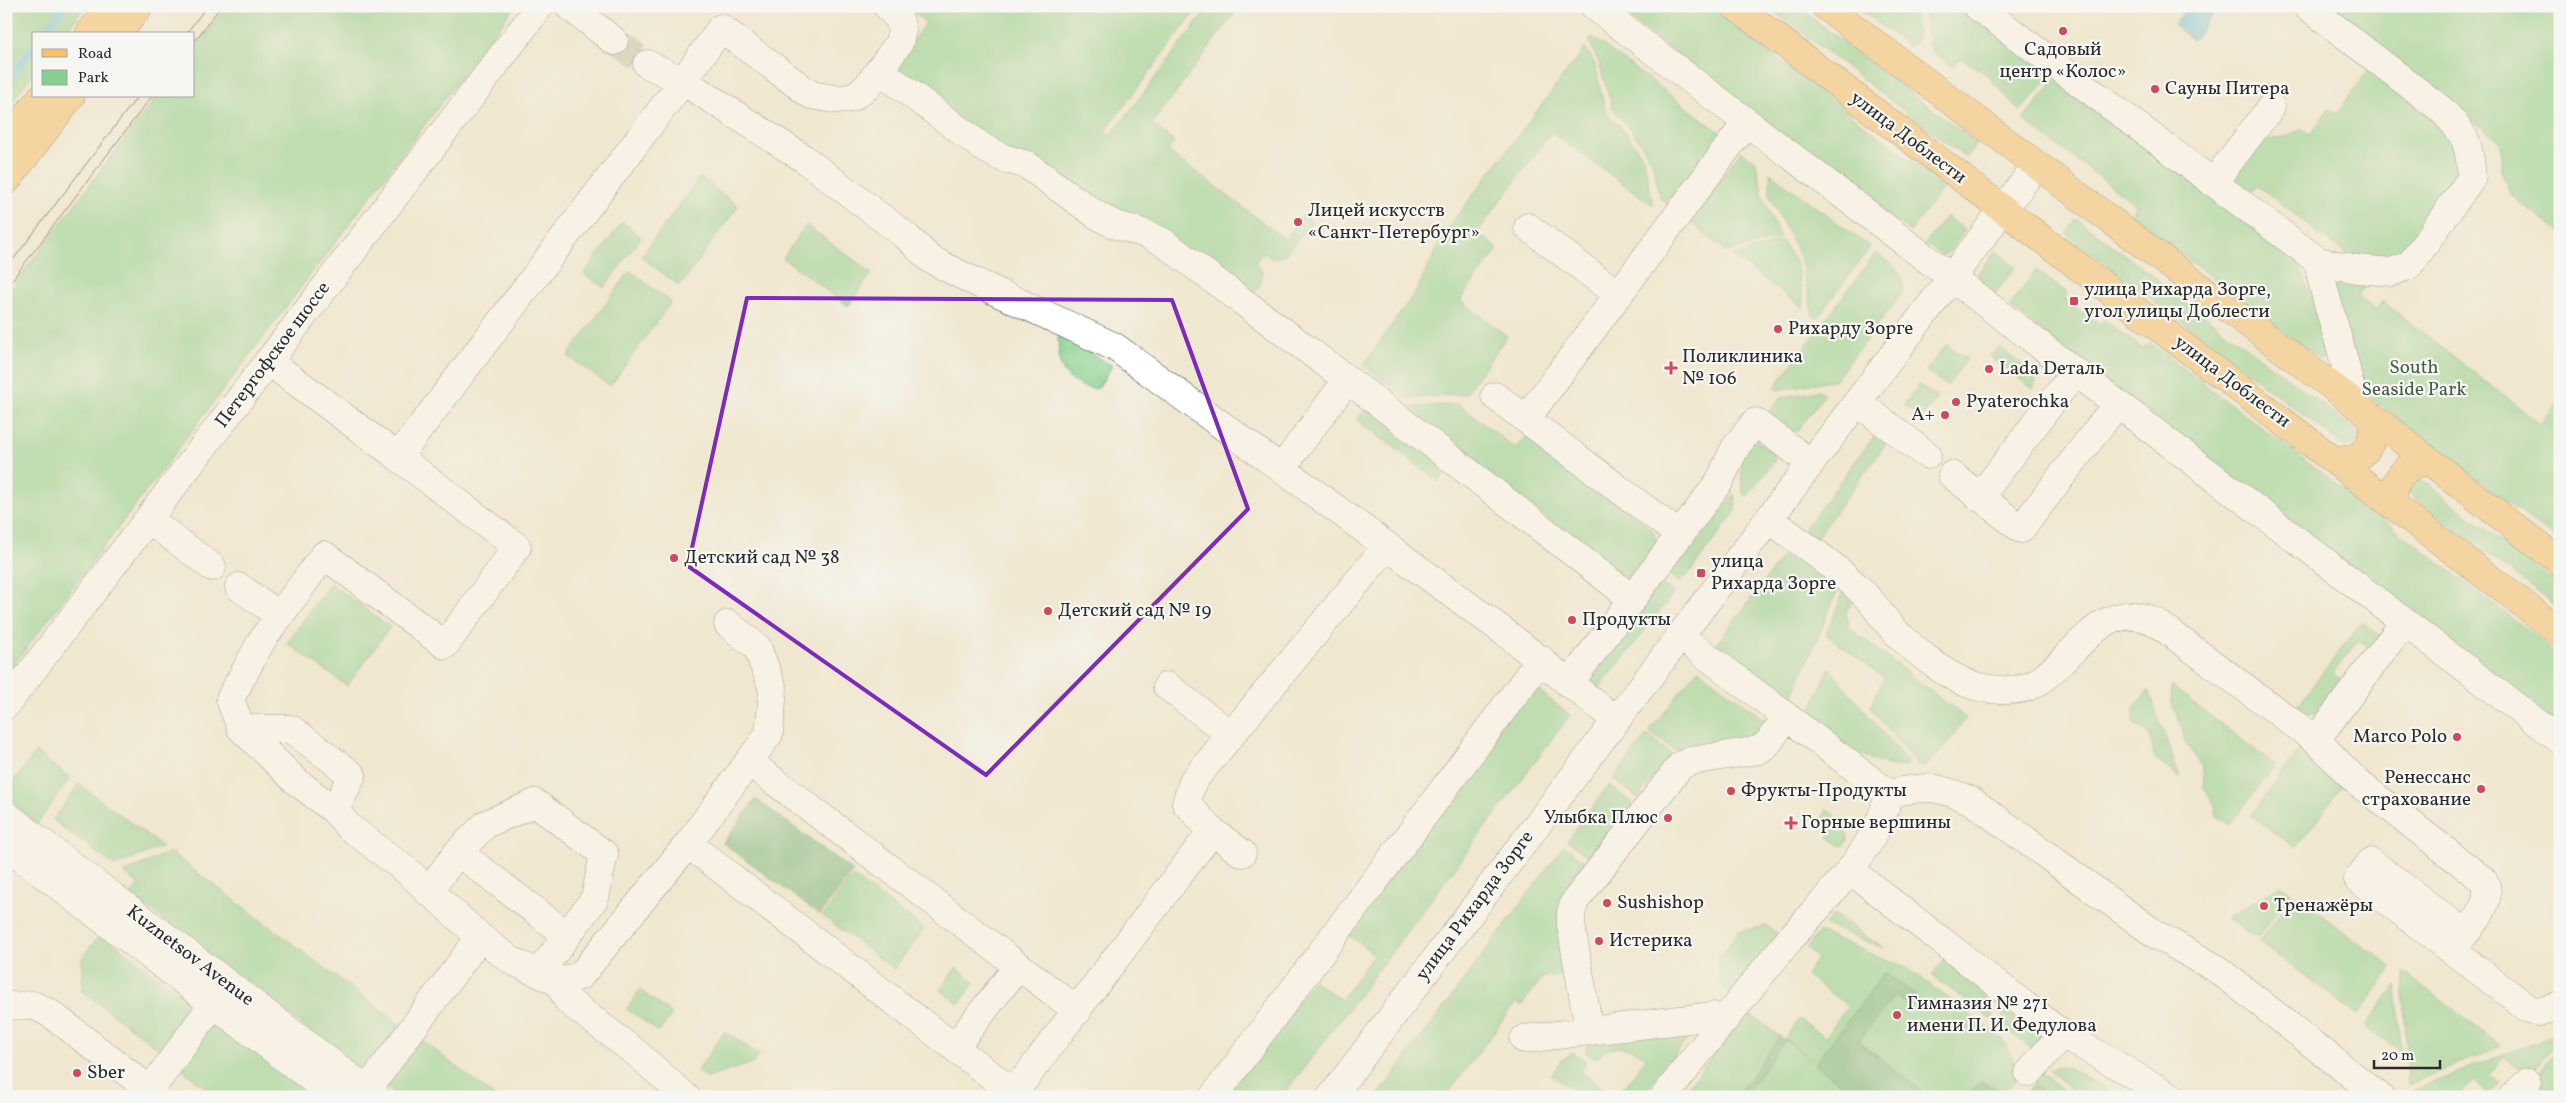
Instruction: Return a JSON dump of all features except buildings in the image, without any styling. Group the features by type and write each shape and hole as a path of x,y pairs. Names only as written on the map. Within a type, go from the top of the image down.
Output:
{"main road":[{"path":"90,32 110,6"},
{"path":"120,32 139,6"},
{"name":"улица Доблести","path":"1735,6 2560,632"},
{"path":"1825,6 2362,409 2560,562"},
{"path":"6,143 40,98"},
{"path":"6,181 69,98"},
{"path":"2336,461 2350,460 2371,443 2374,430 2362,409"},
{"path":"2393,504 2392,490 2397,478 2417,462 2429,461"}],"street":[{"name":"Петергофское шоссе","path":"6,705 540,6"},
{"path":"569,6 614,41"},
{"path":"398,457 683,81 721,28 812,96 834,99 851,98 867,87 899,43 902,30 899,19 886,6"},
{"path":"1594,6 2560,740"},
{"path":"1977,6 2318,262 2392,272 2410,264 2472,177 2470,147 2456,124 2442,110 2307,6"},
{"path":"646,64 683,81 803,158 907,237 930,259 1115,347 1541,659 1569,684 1616,720"},
{"path":"879,70 982,147 1004,158 1027,165 1095,214 1113,224 1146,234 1163,242 1633,599"},
{"path":"2214,183 2271,107"},
{"path":"1526,420 1746,122"},
{"name":"улица Рихарда Зорге","path":"1330,1097 2036,166"},
{"path":"1528,227 1619,295"},
{"path":"2318,262 2322,290 2362,409"},
{"path":"268,361 517,547 445,645 324,555 262,640 230,699 241,728 296,781 335,811 349,827 408,871 428,892 480,937 512,961 549,977 580,976 688,844 769,734 773,689 757,647 728,624"},
{"path":"1979,498 2075,372"},
{"path":"1282,468 1347,380"},
{"path":"1495,396 1680,535"},
{"path":"1857,402 1927,456"},
{"path":"1952,474 1979,498 2021,529 2117,404"},
{"path":"1569,684 1719,482 1735,448 1755,422 1811,463"},
{"path":"148,519 212,567"},
{"path":"1769,519 1862,591 1900,637 1954,677 1974,686 2013,690 2034,684 2105,621 2126,614 2142,615 2157,622 2316,740 2357,782 2484,880 2488,887 2486,903 2459,942 2529,1010 2538,1012 2560,1006"},
{"path":"1242,853 1212,831 1186,804 1193,781 1387,546"},
{"path":"240,587 280,616"},
{"path":"2316,740 2404,622"},
{"path":"1680,636 1889,794"},
{"path":"1213,1097 1541,659"},
{"path":"1167,686 1230,734"},
{"path":"1589,1030 1571,925 1571,913 1576,901 1681,764 1759,750 1768,743 1786,717"},
{"path":"241,728 291,729 352,775 335,811"},
{"path":"749,762 1078,1011"},
{"path":"1889,794 1919,786 1944,789 1972,801 2155,934 2217,969 2370,1094"},
{"path":"1664,1097 1722,1021 1850,870 1884,816 1889,794"},
{"path":"428,892 458,852 486,824 535,803 604,854 595,898 567,935 549,977"},
{"name":"Kuznetsov Avenue","path":"6,815 221,994 336,1097"},
{"path":"688,844 955,1047 1013,1095 1212,831"},
{"name":"Kuznetsov Avenue","path":"6,846 368,1094"},
{"path":"458,852 567,935"},
{"path":"1850,870 2062,1034 2172,1097"},
{"path":"368,1094 480,937"},
{"path":"955,1047 1018,966"},
{"path":"549,977 568,1001 635,1052 686,1097"},
{"path":"6,1006 33,1005 52,1014 147,1094 221,994"},
{"path":"1524,1039 1713,1016 1722,1021"},
{"path":"2028,1073 2062,1034"}],"highlighted area":[{"path":"747,298 1172,300 1248,509 986,775 688,566"}],"green space":[{"path":"6,6 85,6 66,32 32,32 32,76 6,109"},
{"path":"226,6 515,6 6,675 6,295 155,98 195,98 195,48"},
{"path":"905,6 1199,6 1105,131 1111,136 1210,6 1240,6 1152,124 1174,142 1168,151 1285,239 1303,215 1312,222 1283,257 1271,258 1263,252 1255,263 1262,271 1262,274 1259,286 1253,293 1122,222 1008,154 890,70 926,23"},
{"path":"1613,6 1708,6 1944,186 1910,232"},
{"path":"1767,6 1796,6 1977,143 1966,158"},
{"path":"1856,6 1913,6 1918,39 1910,47"},
{"path":"1923,6 1964,6 2053,73 2020,111 1984,72 1961,58 1956,61 1953,67 1930,49"},
{"path":"2324,6 2560,6 2560,233 2511,195 2501,170 2502,143"},
{"path":"1592,37 1728,138 1674,209 1660,197 1652,160 1632,131 1613,109 1598,60 1589,42"},
{"path":"1585,48 1594,62 1606,112 1626,133 1643,157 1653,205 1551,132 1477,233 1498,249 1460,300 1507,336 1465,394 1408,398 1363,365 1417,290 1445,232"},
{"path":"2372,65 2451,128 2466,172 2402,263 2350,257 2257,185 2251,192 2233,176 2258,142 2288,136 2302,129 2310,134 2329,109 2337,114"},
{"path":"2058,76 2297,260 2329,342 2325,356 2320,359 2130,215 2137,205 2023,120"},
{"path":"1741,151 1756,162 1763,197 1780,238 1727,252 1693,224 1691,218"},
{"path":"1770,173 1870,247 1817,318 1813,315 1800,256 1770,197"},
{"path":"700,177 738,206 680,286 641,257"},
{"path":"1946,216 1965,230 1950,251 1943,255 1925,244"},
{"path":"2077,219 2357,431 2362,441 2346,447 2066,234"},
{"path":"622,222 641,237 604,288 584,274"},
{"path":"806,225 872,273 848,306 783,258"},
{"path":"1782,241 1797,265 1804,308 1733,256"},
{"path":"1996,251 2015,267 1994,295 1977,279 1978,273"},
{"path":"1876,253 1892,265 1900,274 1903,286 1902,293 1836,379 1777,390 1774,388"},
{"path":"2036,270 2067,293 2064,299 2100,325 2104,320 2143,349 2149,342 2546,644 2560,663 2560,727 2009,306"},
{"path":"630,271 671,302 610,386 568,356"},
{"name":"South Seaside Park","path":"2339,274 2368,282 2357,297 2376,311 2382,301 2540,424 2560,398 2560,542 2375,401 2366,384 2331,287 2332,280"},
{"path":"1066,337 1112,366 1098,388 1080,385 1062,369 1059,360 1058,338"},
{"path":"1946,345 1967,359 1947,386 1926,371"},
{"path":"2000,348 2037,376 2033,389 1989,356"},
{"path":"1919,385 1937,398 1922,418 1904,405"},
{"path":"1818,391 1824,395 1797,431 1788,431 1767,416 1781,397"},
{"path":"1458,404 1516,449 1527,436 1653,530 1657,545 1633,584 1404,408"},
{"path":"1368,406 1449,466 1439,481 1357,420"},
{"path":"1877,433 1888,441 1814,541 1802,532"},
{"path":"1751,436 1772,452 1775,460 1747,497 1743,493 1740,451"},
{"path":"2415,479 2422,480 2560,586 2560,609 2411,495 2406,489"},
{"path":"1734,495 1736,511 1686,577 1684,576 1679,582 1666,573 1682,550 1693,548"},
{"path":"1790,547 1840,585 1790,701 1716,645"},
{"path":"1659,582 1674,593 1598,690 1588,683 1588,676"},
{"path":"330,583 390,627 347,686 287,643"},
{"path":"1845,589 1856,597 1846,611 1849,628 1966,718 1936,757 1925,766 1917,764 1870,707 1884,678 1826,634"},
{"path":"2362,622 2383,637 2369,648 2358,640 2333,673 2343,681 2322,712 2308,714 2295,709"},
{"path":"1829,668 1907,762 1907,766 1893,766 1867,757 1854,750 1809,715"},
{"path":"1698,669 1764,719 1759,734 1749,740 1674,750 1649,732"},
{"path":"1531,685 1570,715 1282,1097 1226,1097 1313,980 1341,1000 1374,954 1347,934"},
{"path":"2171,686 2275,765 2230,825 2217,816 2216,807 2204,788 2203,768 2185,741 2182,727 2172,704"},
{"path":"2148,690 2180,778 2155,759 2150,735 2133,722 2134,709"},
{"path":"1647,735 1671,754 1638,798 1613,779"},
{"path":"2299,750 2344,782 2296,848 2251,816"},
{"path":"36,752 70,778 37,824 16,807 7,790"},
{"path":"79,784 162,846 115,866 53,820"},
{"path":"1609,785 1633,804 1592,859 1567,841"},
{"path":"756,799 853,871 820,915 723,843"},
{"path":"1828,809 1847,826 1848,838 1843,847 1828,837 1835,827 1822,818"},
{"path":"1564,846 1588,864 1557,908 1565,975 1543,977 1521,1006 1516,1002 1445,1097 1377,1097"},
{"path":"170,852 402,1026 367,1075 131,895 139,884 124,873"},
{"path":"852,876 924,929 894,969 823,916"},
{"name":"Тренажёры","path":"2281,885 2291,893 2257,938 2226,918"},
{"path":"2294,895 2392,967 2358,1015 2259,942"},
{"path":"1833,915 1839,917 1884,949 1825,925"},
{"path":"1767,926 1778,934 1729,993 1723,989 1717,962 1739,931"},
{"path":"1819,932 1909,969 2003,1040 2020,1074 2006,1092 1980,1082 1968,1097 1929,1097 1858,1041 1895,994 1885,972 1817,1062 1785,1039 1799,1019 1825,1037 1848,1006 1806,975 1817,959 1806,948"},
{"path":"101,934 190,1000 189,1017 163,1052 82,991 82,957"},
{"path":"1946,956 1977,980 1994,1017 1990,1019 1932,975"},
{"path":"956,968 975,982 959,1004 940,990"},
{"path":"1885,972 1916,995 1905,1002 1895,994 1858,1042 1929,1097 1859,1097 1815,1064"},
{"path":"2403,973 2407,974 2501,1046 2408,1085"},
{"path":"2396,985 2401,1051 2365,1027"},
{"path":"640,990 672,1014 659,1032 627,1009"},
{"path":"1997,1001 2048,1034 2034,1050 2007,1029"},
{"path":"1745,1015 1751,1015 1780,1037 1736,1097 1686,1097 1687,1088"},
{"path":"219,1023 316,1097 217,1097 179,1067 206,1030"},
{"path":"725,1031 759,1055 753,1063 707,1078 697,1071"},
{"path":"1686,1031 1692,1033 1641,1097 1584,1097 1551,1075 1562,1060 1573,1053 1585,1060 1581,1071 1611,1095 1617,1095 1646,1059 1636,1051 1621,1047 1603,1051 1594,1058 1586,1053 1586,1046 1590,1043 1613,1043 1618,1038"},
{"path":"2560,1032 2560,1038 2528,1077 2504,1056 2489,1075 2499,1084 2487,1095 2475,1081 2456,1097 2412,1097 2407,1093"},
{"path":"417,1036 495,1097 399,1097 383,1085"},
{"path":"1780,1037 1785,1040 1743,1097 1736,1097"},
{"path":"1785,1040 1859,1097 1743,1097"},
{"path":"2560,1046 2560,1097 2527,1097 2532,1080"},
{"path":"2060,1067 2069,1068 2121,1097 2080,1097 2048,1070"},
{"path":"2040,1074 2070,1097 2049,1097 2033,1084"},
{"path":"1980,1082 2006,1092 2002,1097 1968,1097"},
{"path":"2033,1084 2049,1097 2023,1097"}],"water":[{"path":"2189,6 2217,8 2193,40 2174,25"}],"waterway":[{"path":"44,32 64,6"},
{"path":"6,83 32,49"}],"tunnel":[{"path":"614,41 647,64"}],"tram line":[{"path":"188,32 207,6"},
{"path":"195,41 221,6"},
{"path":"6,269 136,98"},
{"path":"6,288 150,98"}],"place":[{"name":"Садовый центр «Колос»","path":"2063,31"},
{"name":"Сауны Питера","path":"2155,89"},
{"name":"Лицей искусств «Санкт-Петербург»","path":"1298,222"},
{"name":"улица Рихарда Зорге, угол улицы Доблести","path":"2074,301"},
{"name":"Рихарду Зорге","path":"1778,329"},
{"name":"Поликлиника № 106","path":"1671,368"},
{"name":"Lada Dеталь","path":"1989,369"},
{"name":"Pyaterochka","path":"1956,402"},
{"name":"А+","path":"1945,415"},
{"name":"Детский сад № 38","path":"674,558"},
{"name":"улица Рихарда Зорге","path":"1701,573"},
{"name":"Детский сад № 19","path":"1048,611"},
{"name":"Продукты","path":"1572,620"},
{"name":"Marco Polo","path":"2457,737"},
{"name":"Ренессанс страхование","path":"2481,789"},
{"name":"Фрукты-Продукты","path":"1731,791"},
{"name":"Улыбка Плюс","path":"1668,818"},
{"name":"Горные вершины","path":"1791,823"},
{"name":"Sushishop","path":"1607,903"},
{"name":"Тренажёры","path":"2264,906"},
{"name":"Истерика","path":"1599,941"},
{"name":"Гимназия № 271 имени П. И. Федулова","path":"1897,1015"},
{"name":"Sber","path":"77,1073"}]}
